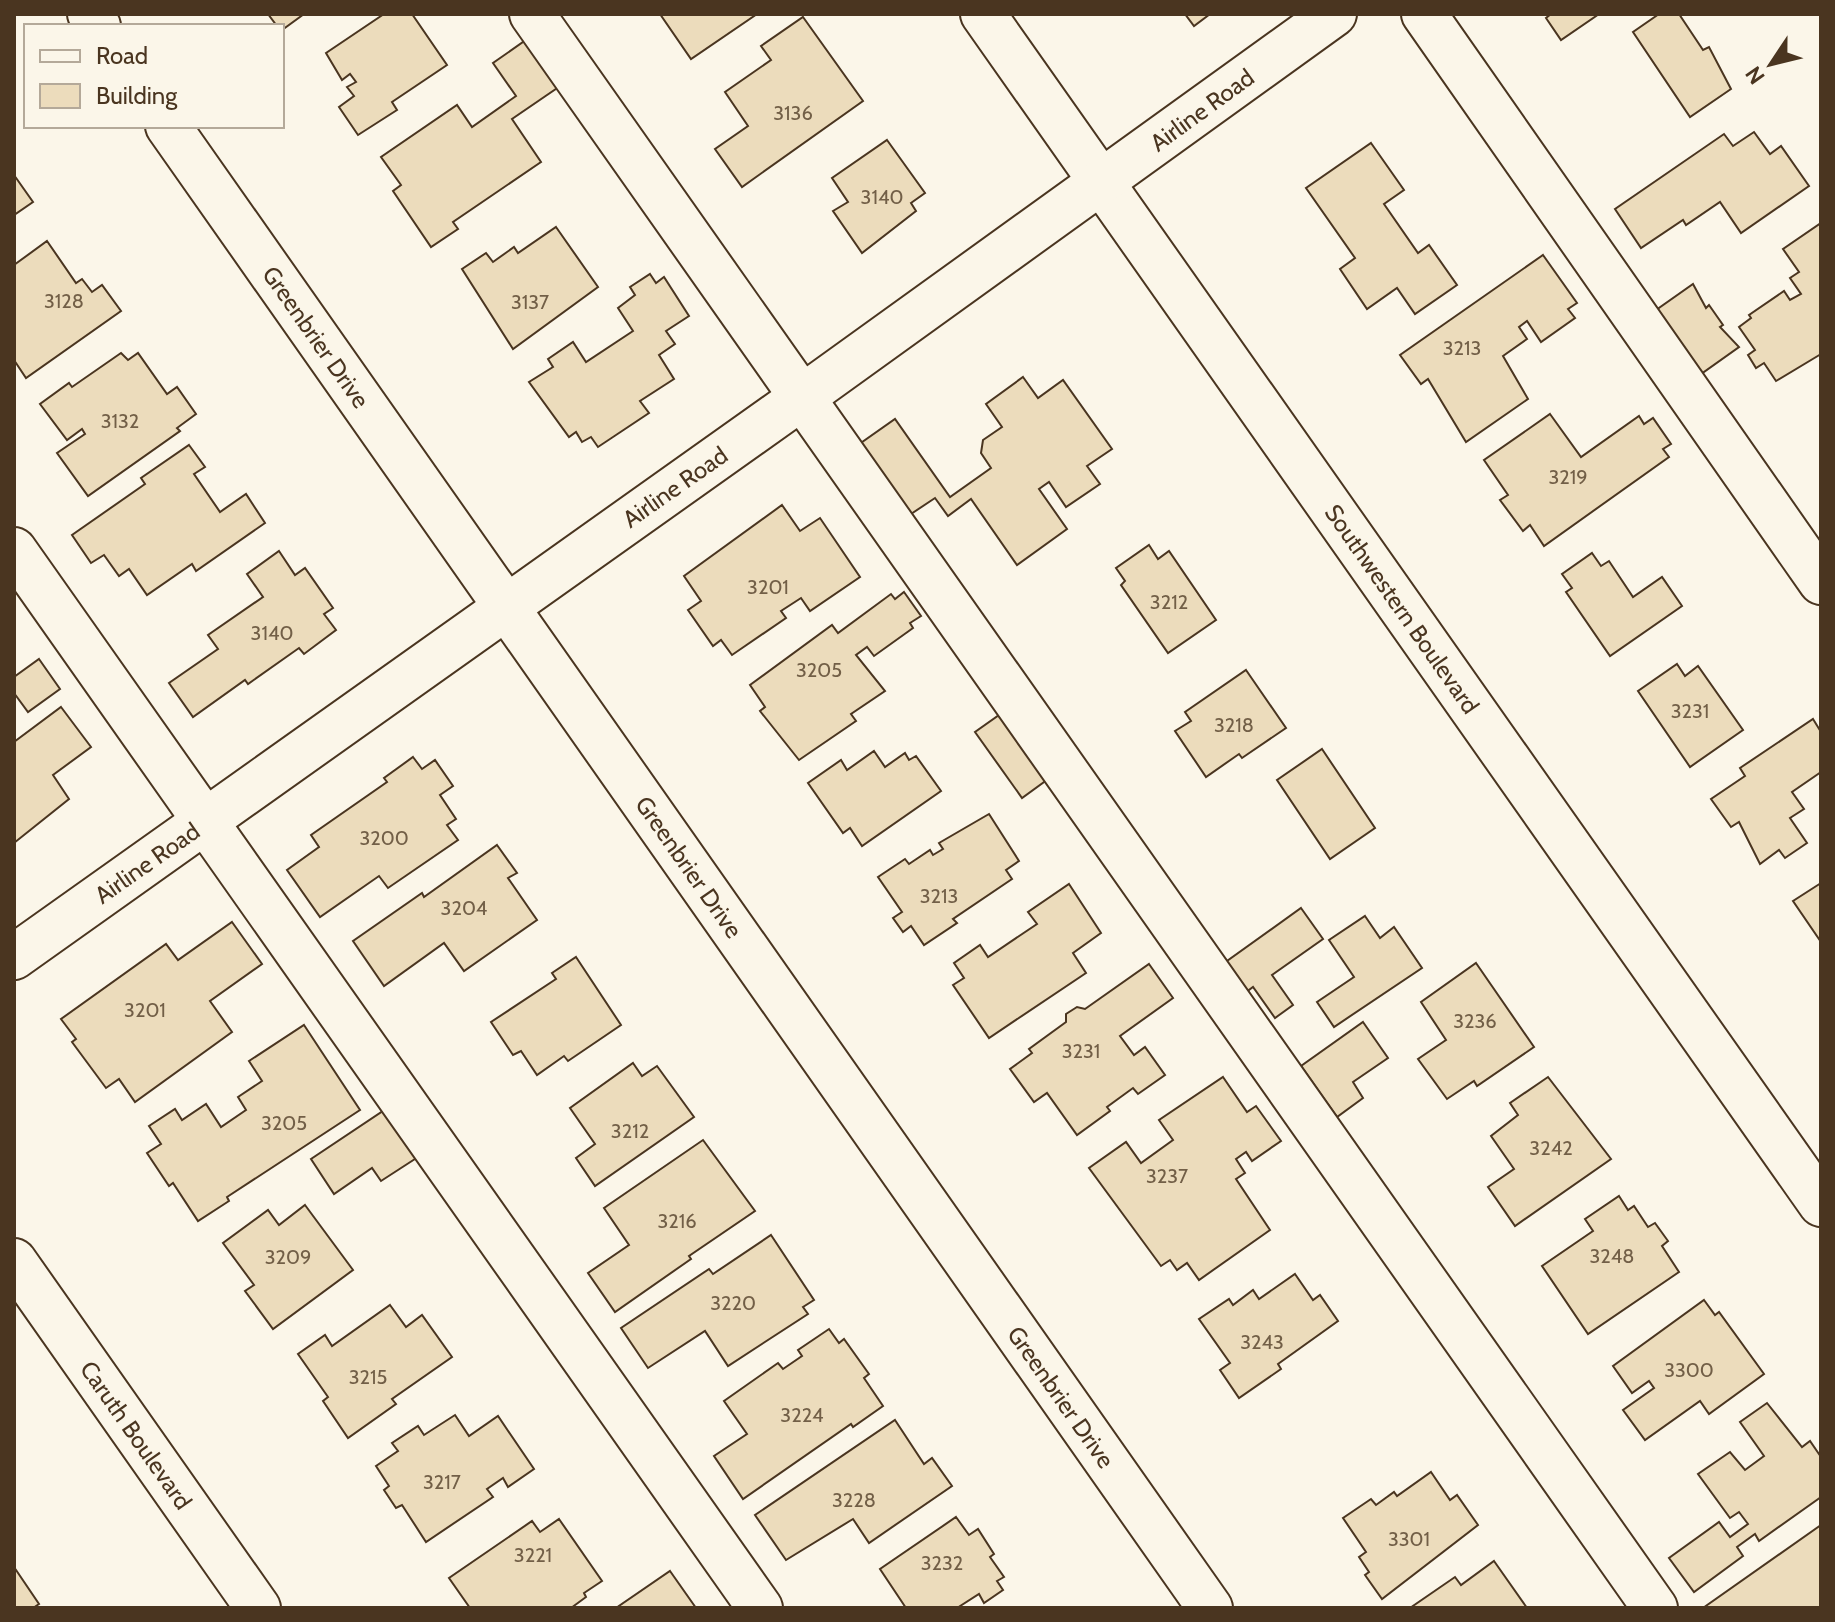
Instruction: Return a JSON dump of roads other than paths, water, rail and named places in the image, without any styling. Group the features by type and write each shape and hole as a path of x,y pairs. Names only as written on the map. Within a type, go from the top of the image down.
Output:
{"street":[{"path":"532,14 1655,1608"},
{"name":"Southwestern Boulevard","path":"983,14 1821,1204"},
{"name":"Airline Road","path":"14,957 801,398 1334,14"},
{"path":"1424,14 1821,582"},
{"name":"Greenbrier Drive","path":"169,128 1210,1608"},
{"path":"14,550 760,1608"},
{"name":"Caruth Boulevard","path":"14,1261 258,1608"}]}
